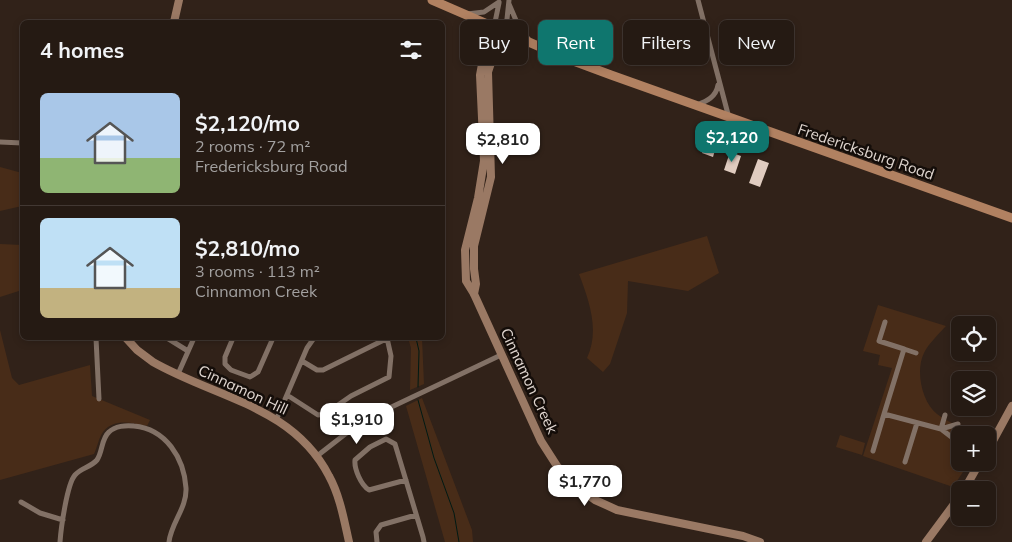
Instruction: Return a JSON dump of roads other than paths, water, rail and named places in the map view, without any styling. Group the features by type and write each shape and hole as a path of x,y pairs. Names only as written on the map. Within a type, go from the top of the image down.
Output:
{"main road":[{"name":"Fredericksburg Road","path":"432,0 477,20"},
{"name":"Fredericksburg Road","path":"528,42 568,59 695,106 1012,218"}],"street":[{"path":"174,20 179,0"},
{"path":"698,0 729,118"},
{"path":"466,15 484,12 499,1"},
{"path":"498,20 499,1"},
{"path":"506,20 509,2"},
{"path":"509,2 518,26 531,43"},
{"name":"Cinnamon Creek","path":"482,65 480,96 484,161 478,198 467,237 469,269 476,284 474,294 551,458 569,481 607,506 631,514 743,536 760,542"},
{"name":"Cinnamon Creek","path":"469,269 491,177 492,141 488,96 490,65"},
{"path":"695,106 711,99 719,82"},
{"path":"480,96 488,96"},
{"path":"0,142 20,143"},
{"path":"885,322 879,341 916,352"},
{"path":"96,340 99,399"},
{"name":"Cinnamon Hill","path":"128,340 143,356 178,374 276,418 300,436 317,456 335,488 350,542"},
{"path":"170,340 188,351"},
{"path":"178,374 193,340"},
{"path":"232,340 224,361 227,367 250,377 256,375 272,340"},
{"path":"276,418 313,340"},
{"path":"302,361 317,370 323,370 384,340"},
{"path":"287,395 318,415 325,414 351,396 389,377 391,356 388,340"},
{"path":"873,451 904,349"},
{"path":"317,456 362,421 501,355"},
{"path":"996,435 1012,406"},
{"path":"884,414 942,429 951,436"},
{"path":"942,429 945,415"},
{"path":"905,462 917,423"},
{"path":"942,429 958,424"},
{"path":"60,542 68,493 73,478 79,471 97,459 108,432 123,426 140,426 166,439 180,460 184,477 184,503 169,542"},
{"path":"406,480 368,490 363,486 355,465 357,458 381,440 390,440 395,444 406,480 424,542"},
{"path":"21,502 40,513 63,520"},
{"path":"926,542 951,508"},
{"path":"378,542 377,529 381,525 416,515"}],"waterway":[{"path":"416,340 419,351 418,387"},
{"path":"418,400 434,458 454,513 459,542"}]}
